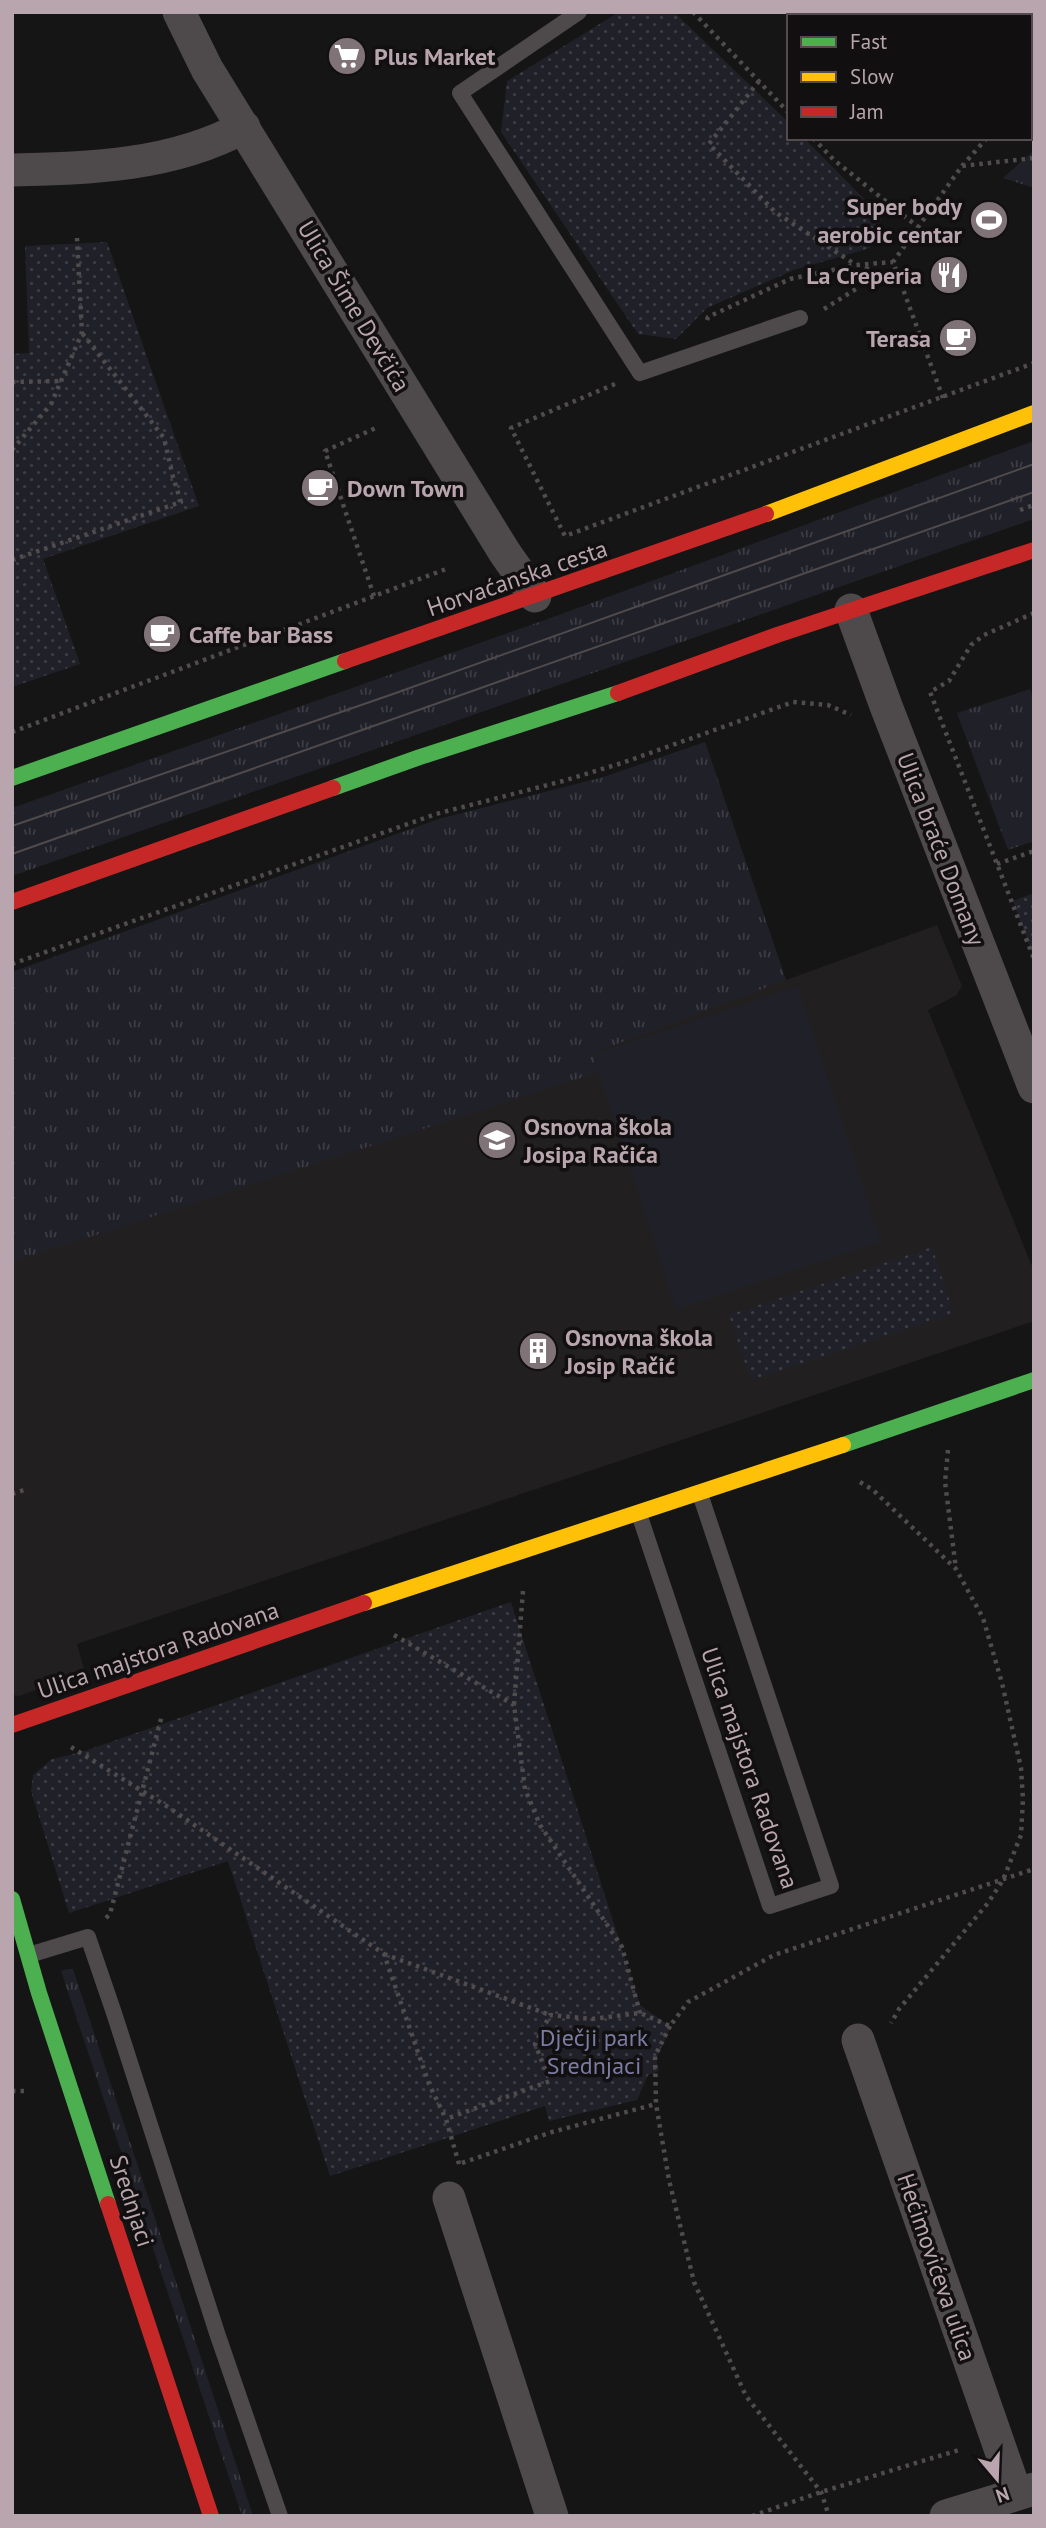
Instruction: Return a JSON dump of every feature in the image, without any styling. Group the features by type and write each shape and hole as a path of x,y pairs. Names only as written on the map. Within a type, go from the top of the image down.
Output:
{"street":[{"name":"Ulica Šime Devčića","path":"179,12 208,69 505,553 535,596"},
{"path":"12,170 74,169 147,162 220,140 244,127"},
{"name":"Horvaćanska cesta","path":"12,778 820,495 1034,413"},
{"path":"12,902 420,757 585,705 777,635 1034,550"},
{"name":"Ulica braće Domany","path":"851,610 1027,1051 1034,1087"},
{"name":"Ulica majstora Radovana","path":"12,1725 305,1622 700,1494 1034,1380"},
{"name":"Srednjaci","path":"12,1899 39,1993 208,2515"},
{"name":"Hećimovićeva ulica","path":"858,2040 997,2439 1025,2491 946,2516"},
{"path":"449,2199 552,2516"}],"lane":[{"path":"579,12 460,93 640,373 807,316"},
{"name":"Ulica majstora Radovana","path":"639,1514 771,1906 831,1886 700,1494"},
{"path":"29,1955 88,1937 217,2333 280,2516"}],"path":[{"path":"692,12 787,111"},
{"path":"759,81 709,144 775,212 856,265"},
{"path":"815,140 834,160 918,228"},
{"path":"943,398 893,262 962,166 985,140"},
{"path":"962,166 1034,158"},
{"path":"12,450 51,404 82,333 78,238"},
{"path":"807,316 856,289 869,264"},
{"path":"12,560 181,502 164,438 82,333"},
{"path":"640,373 511,428 565,536 1034,363"},
{"path":"12,382 61,381"},
{"path":"374,596 325,451 378,427"},
{"path":"1020,510 1034,505"},
{"path":"12,732 449,568"},
{"path":"1034,622 1032,613 984,635 971,645 949,681 930,692 1034,959"},
{"path":"12,964 436,814 563,782 793,702 828,705 855,717"},
{"path":"997,864 1034,851"},
{"path":"949,1446 945,1482 956,1569"},
{"path":"855,1479 873,1490 956,1569 983,1618 1002,1683 1021,1768 1021,1835 1003,1880 988,1903 899,2009 886,2030 858,2040"},
{"path":"12,1494 24,1490"},
{"path":"523,1587 514,1705 525,1789 540,1825 622,1947 640,2013"},
{"path":"390,1633 514,1705"},
{"path":"88,1937 110,1914 163,1711"},
{"path":"65,1744 141,1790 384,1954 550,2015 592,2019 640,2013 670,2026"},
{"path":"829,2516 821,2491 747,2396 694,2282 669,2180 656,2104 656,2056 670,2026 688,2002 774,1955 1034,1869"},
{"path":"384,1954 429,2084 446,2119 459,2165 449,2199"},
{"path":"446,2119 550,2081 535,2044 550,2015"},
{"path":"12,2091 33,2090"},
{"path":"459,2165 552,2132 656,2104"},
{"path":"752,2516 821,2491 997,2439"}],"shaded area":[{"name":"Osnovna škola Josipa Račića","path":"705,742 786,980 937,925 962,986 957,995 928,1010 1034,1271 1034,1321 77,1644 85,1672 19,1696 12,1695 12,972 439,819 604,777"}],"green space":[{"path":"619,12 674,12 787,121 787,140 806,140 882,217 870,248 794,270 707,308 676,339 638,334 501,132 507,81"},
{"path":"1034,150 1034,188 1003,178"},
{"path":"107,242 199,506 43,559 80,664 12,687 12,354 29,353 25,246"},
{"path":"1034,441 1034,519 12,876 12,808 545,620"},
{"path":"1030,689 1034,702 1034,841 1008,850 957,713"},
{"path":"705,742 786,980 593,1053 599,1072 12,1262 12,972 439,819 604,777"},
{"path":"1034,893 1034,958 1013,901"},
{"path":"798,987 881,1242 676,1310 593,1054"},
{"path":"932,1247 954,1314 751,1381 729,1315"},
{"name":"Dječji park Srednjaci","path":"511,1602 640,2005 671,2027 656,2059 659,2071 648,2075 637,2100 549,2121 545,2106 330,2176 228,1861 69,1913 31,1791 33,1775 52,1759 82,1752"},
{"path":"73,1969 253,2516 242,2516 61,1971"}],"tram line":[{"path":"12,826 393,694 1034,464"},
{"path":"12,854 1034,492"}],"traffic: fast":[{"path":"12,778 345,661"},
{"path":"333,788 618,693"},
{"path":"843,1445 1034,1380"},
{"path":"12,1899 39,1993 108,2204"}],"traffic: slow":[{"path":"766,514 1034,413"},
{"path":"364,1603 843,1445"}],"traffic: jam":[{"path":"345,661 766,514"},
{"path":"618,693 777,635 1034,550"},
{"path":"12,902 333,788"},
{"path":"12,1725 364,1603"},
{"path":"108,2204 211,2516"}],"place":[{"name":"Plus Market","path":"347,56"},
{"name":"Super body aerobic centar","path":"989,220"},
{"name":"La Creperia","path":"949,275"},
{"name":"Terasa","path":"958,338"},
{"name":"Down Town","path":"320,488"},
{"name":"Caffe bar Bass","path":"162,634"},
{"name":"Osnovna škola Josipa Račića","path":"497,1140"},
{"name":"Osnovna škola Josip Račić","path":"538,1351"}]}
